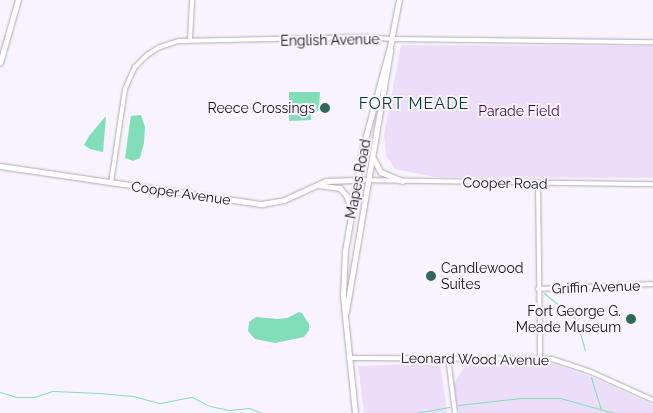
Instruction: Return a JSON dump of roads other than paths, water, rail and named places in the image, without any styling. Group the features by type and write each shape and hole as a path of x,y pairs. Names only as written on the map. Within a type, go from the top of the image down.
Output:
{"street":[{"path":"0,63 18,0"},
{"path":"190,40 192,0"},
{"name":"Mapes Road","path":"345,321 399,0"},
{"name":"English Avenue","path":"111,184 125,89 136,67 160,47 190,40 365,37 392,39 653,42"},
{"name":"Mapes Road","path":"355,413 343,296 345,251 369,122 392,39"},
{"path":"373,155 381,172 402,181"},
{"name":"Cooper Avenue","path":"0,166 111,184 262,204 284,200 333,179 357,180"},
{"name":"Cooper Road","path":"357,180 653,184"},
{"path":"538,183 540,358"},
{"path":"317,185 334,186 343,190 347,196 351,213"},
{"name":"Griffin Avenue","path":"538,289 653,284"},
{"path":"448,357 455,413"},
{"name":"Leonard Wood Avenue","path":"349,358 540,358 576,366 653,400"}],"waterway":[{"path":"544,293 576,319 585,350"},
{"path":"591,377 601,409"},
{"path":"0,392 16,397 34,397 53,391 99,393 133,396 160,403 192,397 210,406 229,410 249,408 262,413"},
{"path":"458,405 521,398 560,398 614,413"},
{"path":"415,413 449,407"}],"place":[{"name":"Reece Crossings","path":"325,108"},
{"name":"Candlewood Suites","path":"431,276"},
{"name":"Fort George G. Meade Museum","path":"631,319"}],"district":[{"name":"FORT MEADE","path":"414,104"}],"park label":[{"name":"Parade Field","path":"519,111"}]}
